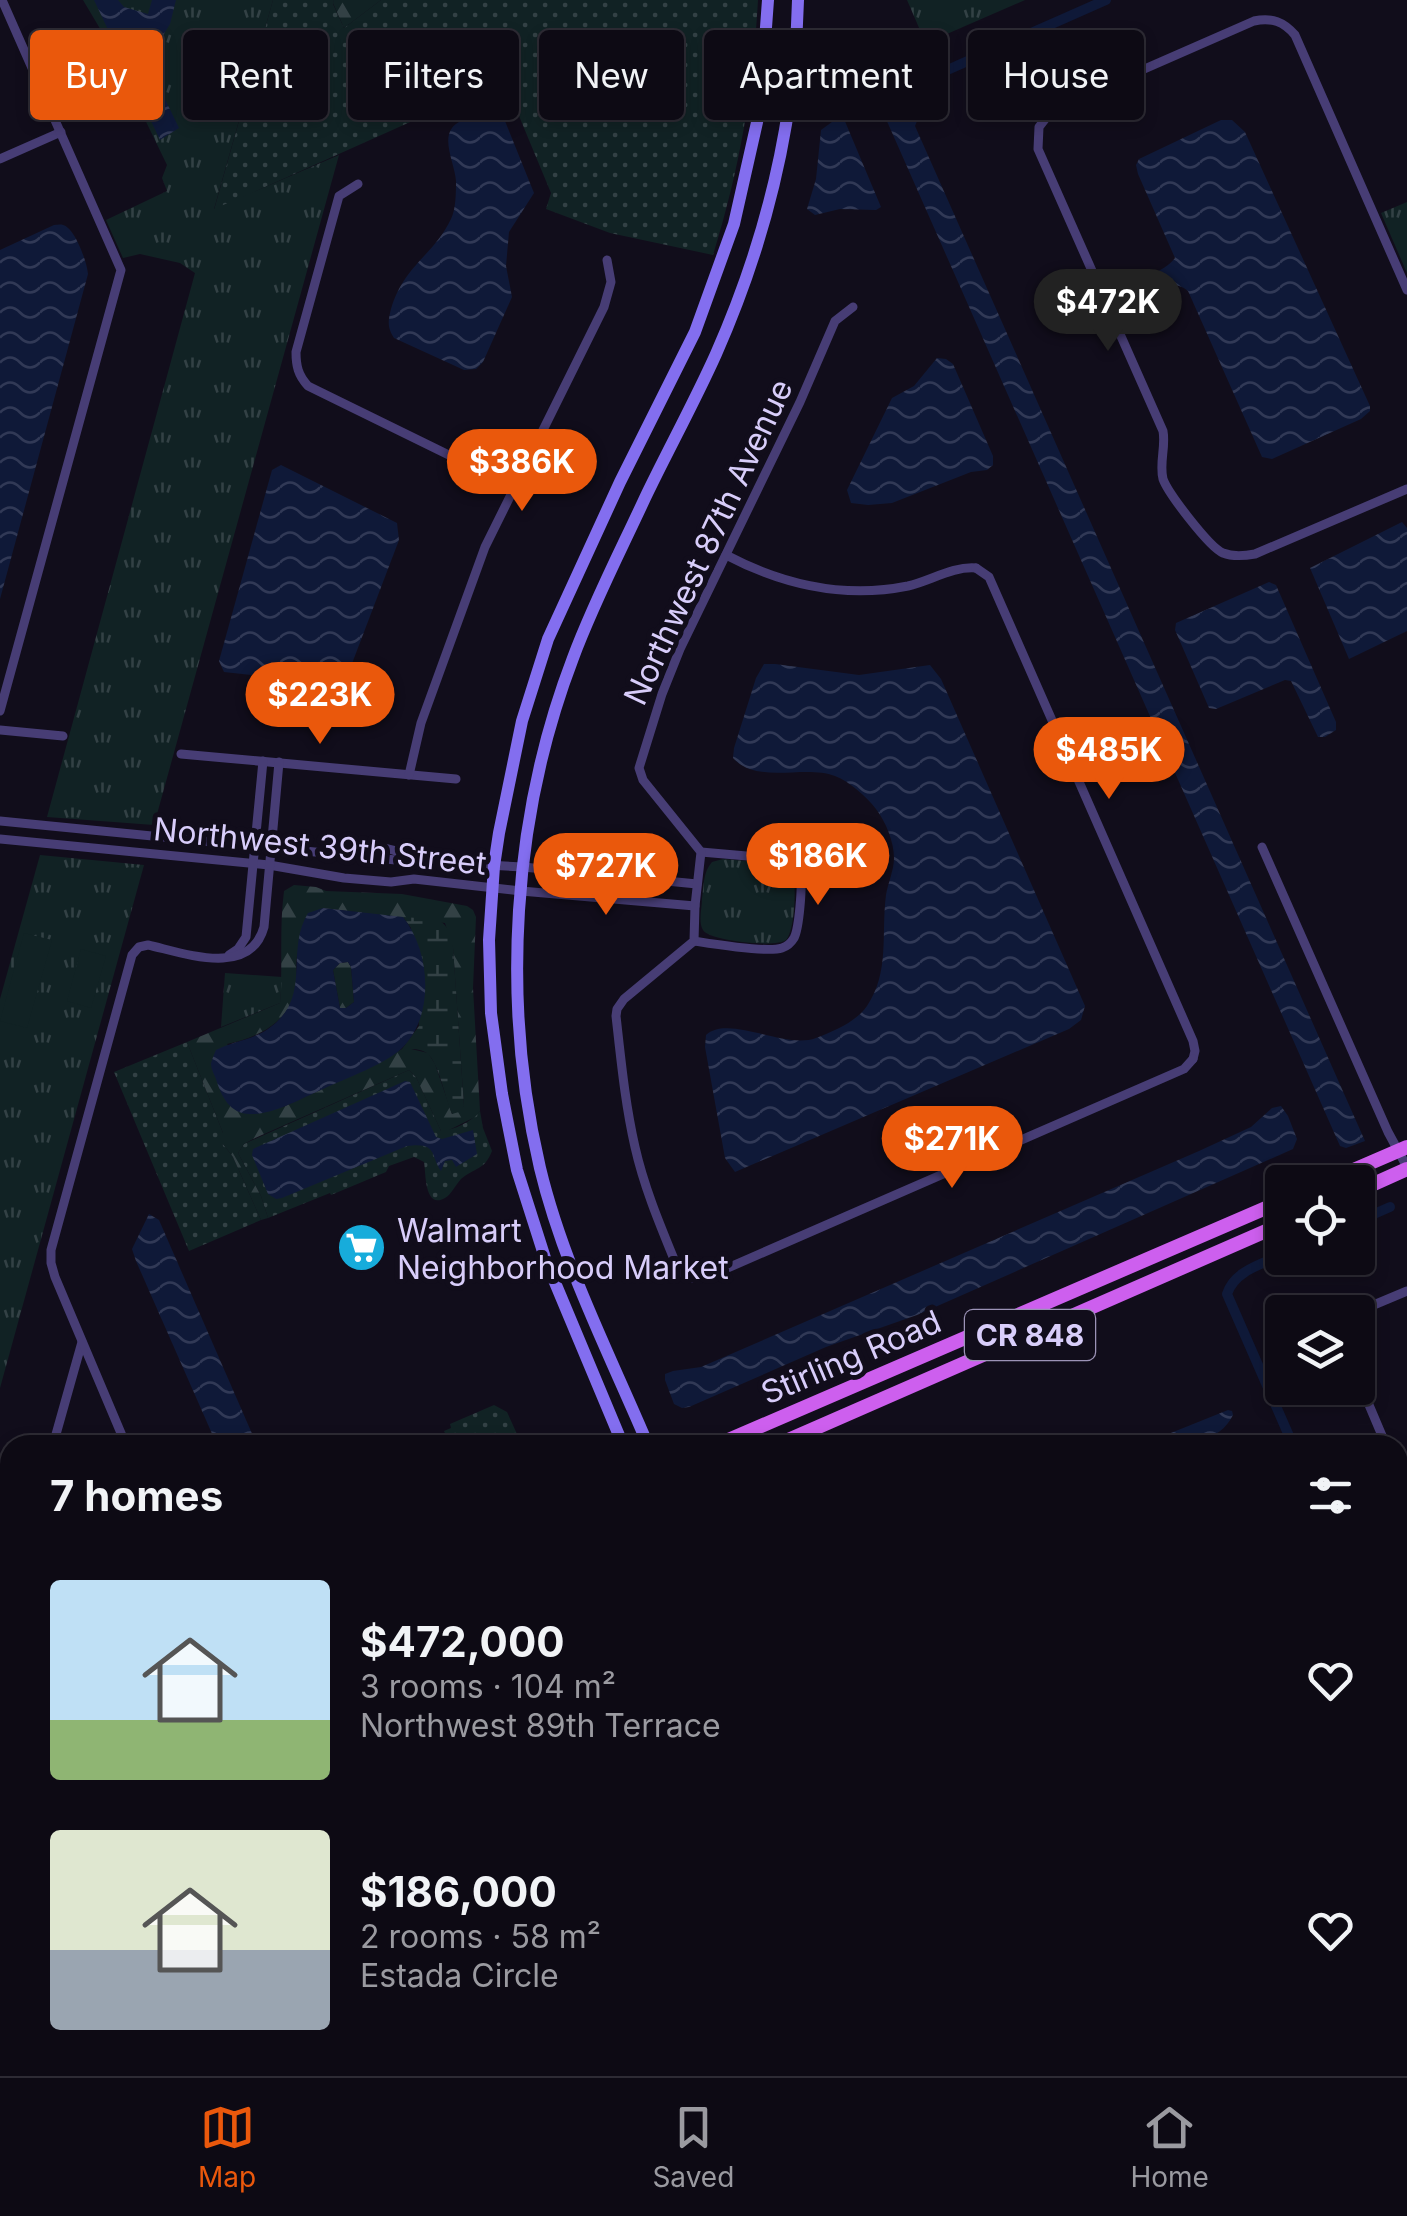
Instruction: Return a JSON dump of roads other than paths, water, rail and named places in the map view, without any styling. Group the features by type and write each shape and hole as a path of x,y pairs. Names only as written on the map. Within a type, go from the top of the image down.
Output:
{"main road":[{"path":"619,1435 541,1248 518,1176 491,1013 488,940 494,866 522,720 548,639 695,332 734,224 760,108 768,0"},
{"path":"644,1435 576,1275 540,1170 520,1041 518,945 523,868 540,770 573,656 716,353 759,242 788,113 798,0"},
{"path":"1366,1165 1403,1149"},
{"path":"1375,1183 1407,1168"},
{"name":"Stirling Road","path":"740,1435 1265,1209"},
{"name":"Stirling Road","path":"800,1435 1265,1232"},
{"path":"1004,1322 1015,1342"}],"street":[{"path":"0,712 120,275 119,264 2,0"},
{"path":"1407,290 1295,35 1278,20 1254,21 1054,110 1039,127 1038,149 1163,431 1164,481 1212,545 1236,556 1254,554 1407,489"},
{"path":"0,159 61,132"},
{"path":"358,184 339,196 296,352 300,376 308,386 514,487"},
{"path":"409,775 420,723 485,547 604,307 611,282 607,260"},
{"name":"Northwest 87th Avenue","path":"701,852 640,778 642,757 680,649 800,402 834,321 854,307"},
{"path":"694,941 701,852 799,864 797,931 792,948 694,941 617,1009 636,1150 652,1204 687,1282 708,1277 1198,1060 996,595 978,563 906,586 847,591 784,580 726,555"},
{"path":"0,730 63,736"},
{"path":"180,754 456,780"},
{"path":"225,958 246,937 263,761"},
{"path":"122,1435 55,1277 51,1250 132,955 138,947 148,945 225,958 248,952 260,941 278,762"},
{"name":"Northwest 39th Street","path":"0,821 271,849 697,884"},
{"name":"Northwest 39th Street","path":"0,840 269,865 344,878 391,882 414,879 695,906"},
{"path":"1262,847 1388,1132 1403,1149 1407,1168"},
{"path":"1375,1304 1407,1291"},
{"path":"56,1435 82,1342"},
{"path":"1369,1405 1382,1435"}],"water":[{"path":"94,0 118,0 124,7 148,14 152,0 176,0 163,35 163,30 108,30"},
{"path":"163,96 179,128 160,140 151,120 163,120"},
{"path":"464,120 505,120 534,193 509,232 506,266 512,297 483,362 476,369 464,370 394,338 389,321 403,281 453,215 456,181 449,133"},
{"path":"844,120 881,207 876,210 840,209 815,215 807,209 816,179 821,130 832,122"},
{"path":"886,120 917,120 915,126 1365,1141 1346,1148 1340,1146"},
{"path":"1221,120 1232,120 1245,132 1370,406 1361,419 1272,459 1262,457 1188,291 1176,285 1135,297 1134,291 1175,258 1138,174 1139,159"},
{"path":"54,225 63,225 72,232 88,274 0,599 0,250"},
{"path":"937,358 953,364 993,456 993,465 892,503 851,503 847,490 892,398 914,386"},
{"path":"281,465 397,523 399,540 348,674 339,685 224,672 219,661 272,470"},
{"path":"1402,522 1407,528 1407,631 1349,659 1310,568"},
{"path":"1269,582 1276,585 1336,722 1336,730 1325,737 1318,737 1291,681 1285,680 1216,709 1209,708 1175,630 1176,623"},
{"path":"764,664 859,675 930,665 941,679 1085,1006 1081,1020 1069,1029 735,1172 725,1158 706,1035 729,1028 803,1040 837,1029 862,1012 874,993 882,966 886,895 894,858 880,814 846,782 823,773 755,771 733,758 756,678"},
{"path":"323,908 403,917 423,964 421,1017 404,1046 377,1064 278,1109 259,1114 237,1111 224,1098 212,1061 216,1050 262,1033 282,1016 295,989 298,944 308,913","holes":["348,962 354,1002 340,1008 333,970 340,963"]},
{"path":"410,1082 436,1137 442,1139 473,1130 477,1154 456,1167 452,1160 445,1161 441,1171 428,1148 407,1146 282,1198 268,1194 253,1149"},
{"path":"1281,1106 1297,1139 1293,1149 917,1315 826,1347 689,1407 674,1404 665,1374 701,1367 1199,1151 1251,1127 1272,1108"},
{"path":"149,1214 159,1220 253,1435 213,1435 132,1249"},
{"path":"1232,1411 1226,1426 1214,1435 1166,1435"}],"waterway":[{"path":"948,70 1106,0"},
{"path":"1375,1214 1390,1207"},
{"path":"1265,1262 1236,1279 1227,1294 1289,1435"}],"place":[{"name":"Walmart Neighborhood Market","path":"362,1248"}]}
